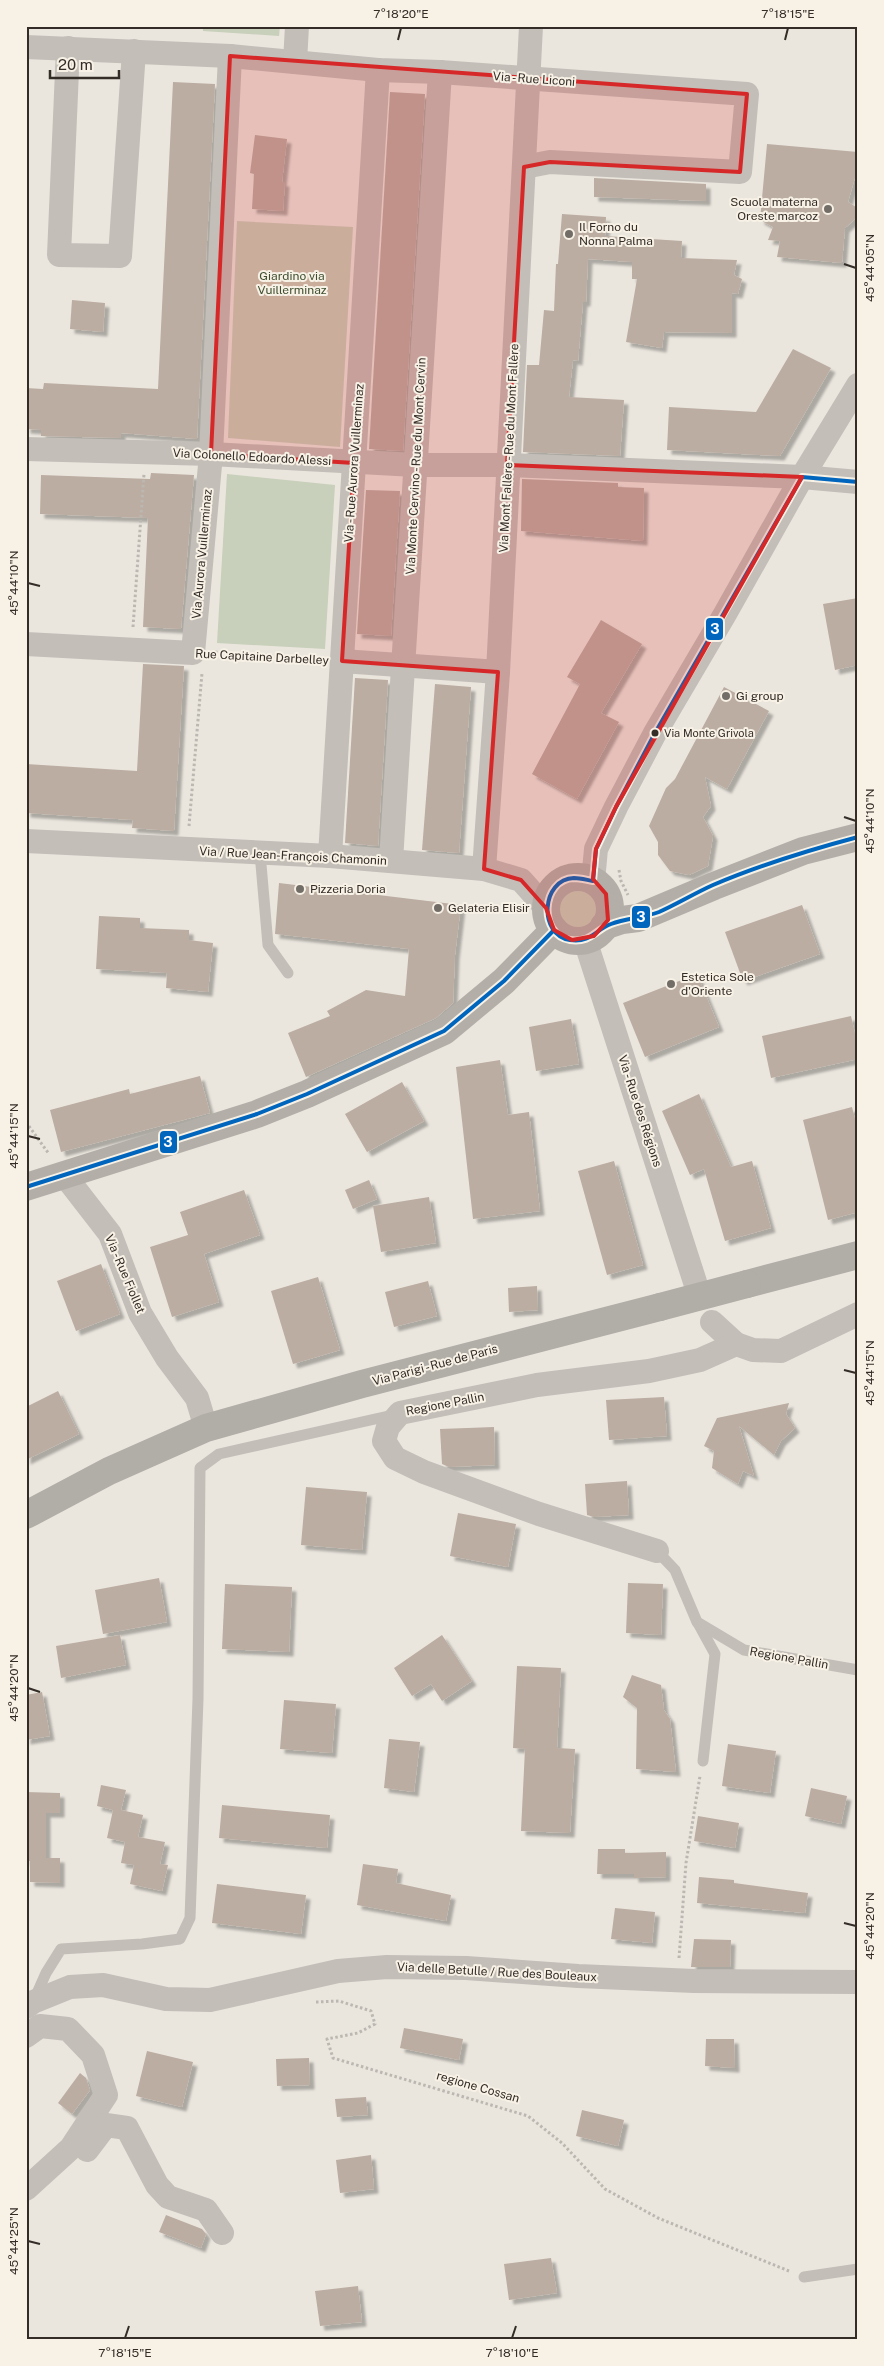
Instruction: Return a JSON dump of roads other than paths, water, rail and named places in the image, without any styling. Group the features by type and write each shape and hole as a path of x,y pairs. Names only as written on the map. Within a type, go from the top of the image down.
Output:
{"main road":[{"name":"Via Parigi - Rue de Paris","path":"26,1515 109,1471 206,1428 362,1384 858,1255"}],"street":[{"path":"295,62 297,26"},
{"name":"Via Mont Fallère - Rue du Mont Fallère","path":"484,869 498,672 531,26"},
{"name":"Via - Rue Liconi","path":"26,47 230,56 378,70 440,72 747,94 740,172 550,162 524,167"},
{"path":"68,48 59,255 120,256 134,51"},
{"path":"211,454 230,56"},
{"name":"Via - Rue Aurora Vuillerminaz","path":"330,856 378,70"},
{"name":"Via Monte Cervino - Rue du Mont Cervin","path":"391,861 440,72"},
{"path":"593,881 596,849 655,733 802,477 858,385"},
{"name":"Via Colonello Edoardo Alessi","path":"26,449 211,454 354,463 508,465 802,477 858,482"},
{"name":"Via Aurora Vuillerminaz","path":"193,653 211,454"},
{"name":"Rue Capitaine Darbelley","path":"26,644 193,653"},
{"name":"Rue Capitaine Darbelley","path":"342,661 498,672"},
{"path":"550,919 568,939 594,933 622,920 638,918 804,851 858,838"},
{"name":"Via / Rue Jean-François Chamonin","path":"26,841 330,856 484,869 521,880 550,919"},
{"path":"26,1187 257,1114 307,1094 444,1031 504,981 550,919 551,892 564,880 578,877 593,881 603,890 609,902 608,920 594,933"},
{"name":"Via - Rue des Régions","path":"594,933 695,1282"},
{"name":"Via - Rue Fiollet","path":"65,1176 110,1234 140,1313 167,1358 197,1398 206,1428"},
{"path":"712,1322 736,1344 753,1350 781,1351 858,1314"},
{"name":"Regione Pallin","path":"657,1551 539,1514 424,1472 395,1458 384,1442 388,1427 400,1414 536,1385 648,1371 700,1360 736,1344"},
{"name":"Via delle Betulle / Rue des Bouleaux","path":"30,2005 70,1987 103,1985 166,1999 210,2000 338,1971 387,1967 466,1968 578,1976 678,1980 858,1982"},
{"path":"26,2036 40,2026 68,2029 93,2055 106,2095 71,2148 26,2189"},
{"path":"71,2148 87,2151 106,2125 127,2128 157,2185 168,2197 206,2210 222,2233"}],"lane":[{"path":"260,853 268,945 288,974"},
{"path":"30,2005 46,1973 61,1950 180,1939 190,1918 198,1698 200,1468 219,1454 400,1414"},
{"name":"Regione Pallin","path":"657,1551 675,1570 697,1622 715,1654 703,1760"},
{"name":"Regione Pallin","path":"697,1622 744,1650 858,1670"},
{"path":"804,2277 858,2269"}],"place":[{"name":"Scuola materna Oreste marcoz","path":"828,209"},
{"name":"Il Forno du Nonna Palma","path":"569,234"},
{"name":"Gi group","path":"726,696"},
{"name":"Via Monte Grivola","path":"655,733"},
{"name":"Pizzeria Doria","path":"300,889"},
{"name":"Gelateria Elisir","path":"438,908"},
{"name":"Estetica Sole d'Oriente","path":"671,984"}],"park label":[{"name":"Giardino via Vuillerminaz","path":"292,283"}]}
